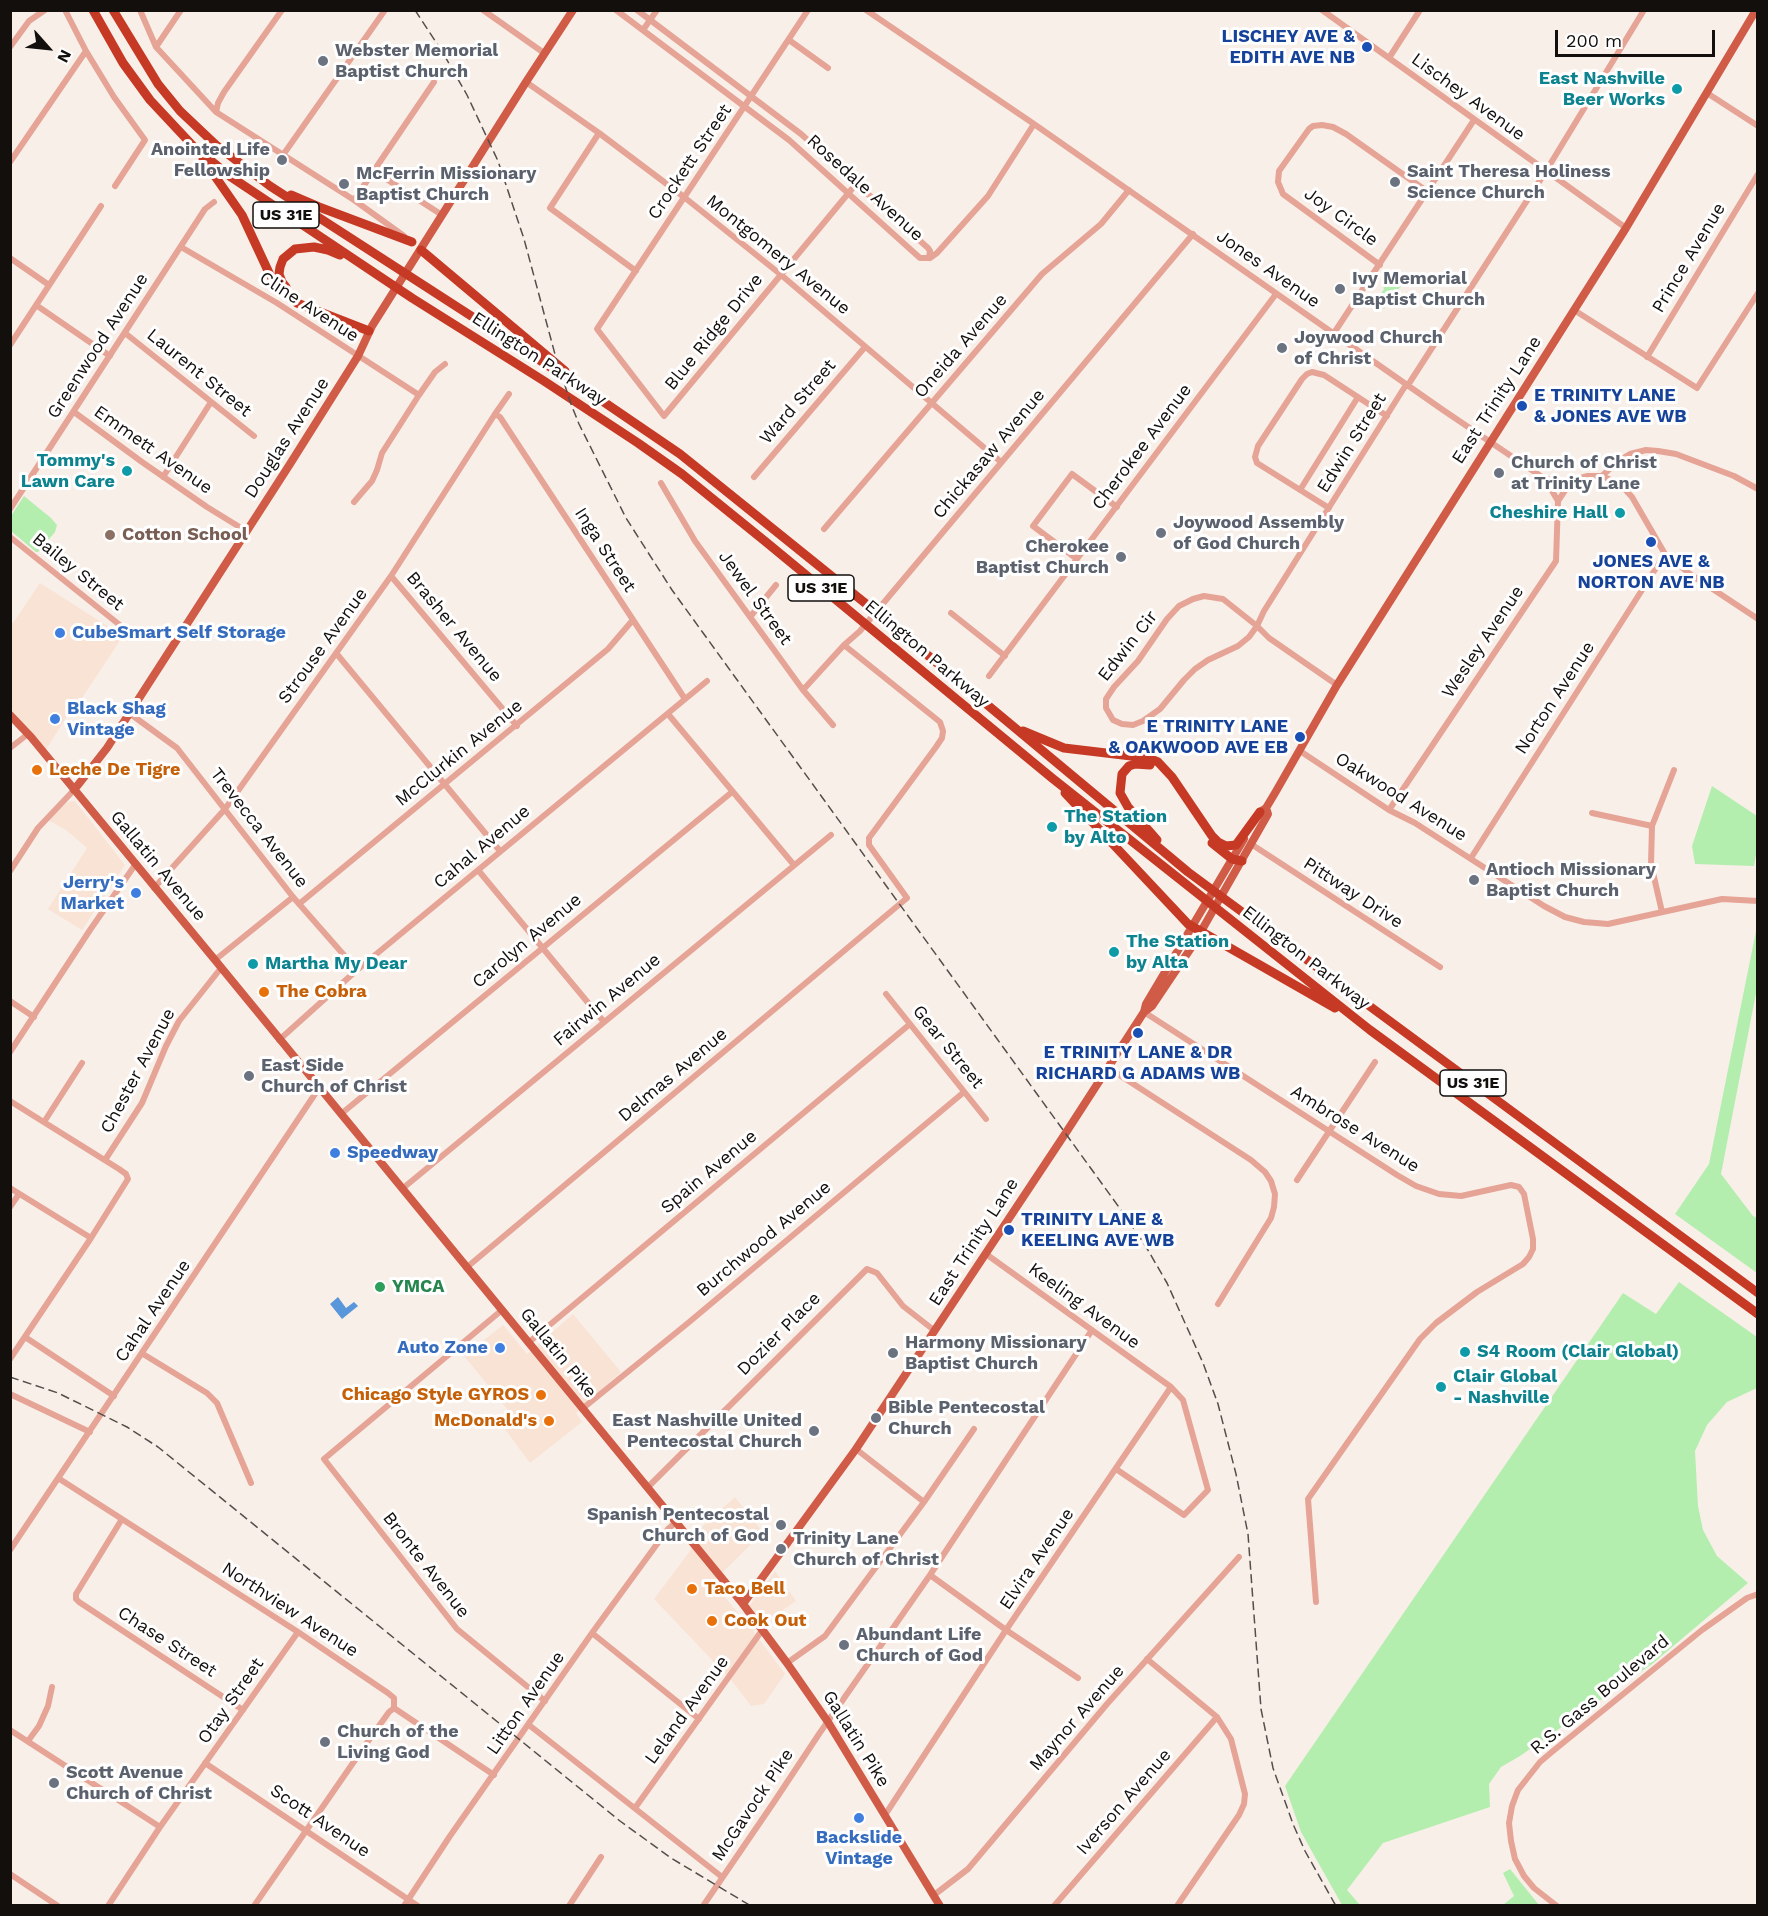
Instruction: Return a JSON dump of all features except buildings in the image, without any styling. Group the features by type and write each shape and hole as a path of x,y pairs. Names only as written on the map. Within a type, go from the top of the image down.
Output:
{"highway":[{"name":"Ellington Parkway","path":"93,10 105,34 136,81 194,147 255,194 412,298 638,442 682,474 1052,778 1371,1030 1758,1314"},
{"name":"Ellington Parkway","path":"113,10 158,84 180,111 216,145 270,186 536,359 577,383 680,453 1188,872 1758,1293"},
{"path":"194,147 242,215 270,275 282,291 297,303 371,328"},
{"path":"270,186 412,242"},
{"path":"368,269 328,250 304,247 288,253 283,259 279,274 289,291 299,298 371,328"},
{"path":"421,250 577,383"},
{"path":"1010,725 1064,748 1148,758 1158,762 1172,777 1212,836 1226,846 1236,858"},
{"path":"1188,872 1128,807 1120,794 1122,774 1129,766 1145,763 1156,767 1167,778 1208,840 1236,858"},
{"path":"1052,778 1181,918 1371,1030"},
{"path":"1226,846 1236,845 1263,810"}],"main road":[{"name":"Douglas Avenue","path":"74,790 107,748 358,356 371,328 573,10"},
{"name":"East Trinity Lane","path":"743,1604 856,1449 1107,1067 1144,1012 1152,1006 1337,685 1626,228 1756,10"},
{"path":"412,242 421,250"},
{"name":"Gallatin Avenue","path":"10,715 279,1040"},
{"name":"East Trinity Lane","path":"1236,858 1251,844 1268,814 1263,810"},
{"name":"Gallatin Pike","path":"279,1040 763,1629 828,1722 940,1905"}],"street":[{"path":"10,47 29,21 45,10"},
{"path":"66,10 86,51 114,97 145,140 115,186"},
{"path":"140,10 156,46 216,112 354,200 412,242"},
{"path":"156,46 180,10"},
{"path":"216,112 224,92 282,10"},
{"path":"284,155 385,10"},
{"path":"483,10 544,53"},
{"name":"Rosedale Avenue","path":"616,10 789,140 920,258 930,258 928,248 801,134 637,10"},
{"path":"644,30 657,10"},
{"name":"Crockett Street","path":"664,416 597,329 808,10"},
{"name":"Jones Avenue","path":"866,10 1545,479"},
{"name":"Lischey Avenue","path":"1322,10 1626,228"},
{"path":"1389,58 1420,10"},
{"name":"Edwin Street","path":"1257,626 1264,611 1387,416 1546,171 1644,10"},
{"path":"789,40 828,68"},
{"path":"10,162 86,51"},
{"path":"354,200 434,82"},
{"name":"Montgomery Avenue","path":"526,82 684,197 780,274 1001,462"},
{"path":"1707,93 1758,126"},
{"path":"1334,333 1474,120"},
{"path":"930,258 988,196 1034,124"},
{"name":"Joy Circle","path":"1380,265 1283,194 1278,182 1279,171 1309,129 1322,125 1333,127 1346,134 1428,192"},
{"path":"599,133 550,207 636,271"},
{"path":"374,171 442,216"},
{"name":"Prince Avenue","path":"1647,357 1758,174"},
{"name":"Blue Ridge Drive","path":"664,416 856,184"},
{"name":"Oneida Avenue","path":"824,529 1042,274 1101,224 1129,190"},
{"name":"Greenwood Avenue","path":"10,509 205,209 214,202"},
{"path":"10,345 100,206"},
{"name":"Chickasaw Avenue","path":"803,690 860,631 1193,234"},
{"name":"Cline Avenue","path":"181,247 268,298 419,395"},
{"path":"10,258 49,285"},
{"path":"1574,310 1697,388 1758,293"},
{"name":"Cherokee Avenue","path":"989,676 1276,294"},
{"path":"36,305 110,356"},
{"name":"Laurent Street","path":"125,333 254,436"},
{"name":"Ward Street","path":"754,477 865,347"},
{"path":"354,502 372,481 382,453 419,395 435,372 445,364"},
{"path":"1329,508 1257,463 1255,458 1258,446 1307,374 1312,372 1319,373 1387,416"},
{"name":"Strouse Avenue","path":"154,888 225,809 391,576 498,416 509,394"},
{"path":"1300,490 1358,397"},
{"path":"163,477 211,402"},
{"name":"Emmett Avenue","path":"74,412 163,477 246,531"},
{"name":"Inga Street","path":"498,416 685,699"},
{"path":"1602,476 1618,461 1630,454 1646,450 1676,454 1734,476 1758,489"},
{"path":"1077,559 1033,526 1072,474 1117,507"},
{"path":"1545,479 1558,481 1602,476 1620,484 1632,497 1665,554 1690,574 1758,619"},
{"path":"1545,479 1558,501 1572,480"},
{"name":"Jewel Street","path":"661,483 695,542 803,690 833,725"},
{"name":"Wesley Avenue","path":"1389,810 1556,561 1558,501"},
{"name":"Bailey Street","path":"10,537 126,630"},
{"name":"Norton Avenue","path":"1471,858 1665,554"},
{"name":"Brasher Avenue","path":"391,576 517,726"},
{"path":"750,617 776,585"},
{"name":"Edwin Cir","path":"1204,596 1215,597 1230,604 1257,626 1238,646 1208,660 1195,669 1160,710 1143,721 1122,724 1109,716 1106,699 1179,606 1204,596"},
{"path":"951,613 1005,656"},
{"name":"McClurkin Avenue","path":"299,904 608,649 632,621"},
{"path":"1257,626 1269,638 1337,685"},
{"name":"Delmas Avenue","path":"466,1268 907,898 874,854 869,838 936,747 942,738 943,731 940,722 844,645"},
{"path":"336,653 500,851"},
{"name":"Cahal Avenue","path":"279,1040 357,970 707,681"},
{"name":"Trevecca Avenue","path":"129,713 177,748 293,897 357,970"},
{"path":"668,714 794,865"},
{"path":"10,748 28,734"},
{"name":"Oakwood Avenue","path":"1300,751 1389,810 1415,823 1544,906 1565,916 1584,922 1617,923 1722,899 1758,901"},
{"path":"1662,912 1651,864 1652,826 1674,770"},
{"name":"Douglas Avenue","path":"10,870 38,828 74,790"},
{"name":"Carolyn Avenue","path":"341,1114 732,792"},
{"path":"1592,813 1652,826"},
{"name":"Fairwin Avenue","path":"402,1189 831,836"},
{"name":"Pittway Drive","path":"1251,844 1440,967"},
{"path":"10,1052 135,865"},
{"path":"478,870 604,1022"},
{"path":"218,964 293,897"},
{"name":"Chester Avenue","path":"105,1160 142,1102 179,1021 218,964"},
{"name":"Gear Street","path":"886,994 986,1119"},
{"path":"10,1001 34,1017"},
{"name":"Ambrose Avenue","path":"1144,1012 1416,1186 1438,1194 1461,1196 1511,1185 1519,1187 1524,1194 1533,1248 1523,1264 1477,1292 1436,1323 1420,1339 1308,1499 1316,1602"},
{"name":"Spain Avenue","path":"528,1343 909,1024"},
{"path":"1298,1180 1375,1062"},
{"path":"44,1122 82,1063"},
{"path":"1107,1067 1251,1160 1265,1172 1271,1181 1275,1194 1271,1218 1218,1304"},
{"name":"Cahal Avenue","path":"10,1550 320,1088"},
{"name":"Burchwood Avenue","path":"582,1409 964,1092"},
{"path":"10,1101 105,1160 126,1174 128,1179 10,1359"},
{"path":"10,1188 91,1238"},
{"path":"10,1208 19,1194"},
{"name":"Keeling Avenue","path":"986,1254 1168,1384"},
{"name":"Dozier Place","path":"647,1488 867,1269 877,1273 903,1306 935,1331"},
{"name":"Bronte Avenue","path":"502,1310 324,1459 327,1466 390,1543 446,1617 457,1629 545,1701"},
{"name":"McGavock Pike","path":"703,1905 930,1575 1092,1330"},
{"path":"25,1337 114,1396"},
{"path":"142,1354 207,1394 216,1403 251,1483"},
{"path":"1116,1469 1184,1515 1208,1490 1183,1400 1168,1384"},
{"name":"Elvira Avenue","path":"885,1815 1006,1630 1116,1469 1168,1384"},
{"path":"10,1394 90,1432"},
{"path":"788,1663 825,1636 924,1502 974,1429"},
{"path":"856,1449 924,1502"},
{"name":"Northview Avenue","path":"58,1478 298,1632 388,1693 393,1698 394,1708 494,1775"},
{"name":"Chase Street","path":"122,1519 76,1594 76,1599 243,1710"},
{"name":"Litton Avenue","path":"404,1905 592,1634 668,1529 676,1522"},
{"name":"Maynor Avenue","path":"934,1895 968,1869 1107,1704 1239,1557"},
{"path":"930,1575 1078,1678"},
{"name":"R.S. Gass Boulevard","path":"1557,1905 1534,1888 1515,1859 1510,1841 1509,1823 1518,1790 1540,1762 1618,1698 1723,1614 1747,1598 1758,1594"},
{"name":"Leland Avenue","path":"635,1808 763,1629"},
{"name":"Otay Street","path":"108,1905 160,1827 298,1632"},
{"path":"592,1634 699,1719"},
{"path":"1147,1659 1216,1717 1231,1739 1245,1794 1239,1815 1177,1905"},
{"path":"28,1741 39,1726 48,1706 52,1687"},
{"path":"254,1905 371,1737 394,1708"},
{"name":"Iverson Avenue","path":"1054,1905 1216,1717"},
{"path":"529,1725 722,1877"},
{"path":"10,1730 160,1827"},
{"name":"Scott Avenue","path":"206,1764 418,1905"},
{"path":"569,1905 601,1857"},
{"path":"10,1874 58,1905"}],"shaded area":[{"path":"40,583 123,636 78,704 75,703 44,753 11,715 10,622 13,623"},
{"path":"71,801 75,801 125,865 82,930 48,909 87,848 66,830 48,820"},
{"path":"573,1314 621,1372 576,1413 582,1422 530,1463 504,1428 512,1415 464,1356 503,1325 527,1354"},
{"path":"735,1497 763,1532 713,1582 741,1617 775,1571 796,1601 753,1631 785,1674 764,1704 751,1706 732,1681 654,1599 690,1551 695,1533"}],"green space":[{"path":"1389,271 1395,271 1402,278 1402,285 1397,291 1401,297 1393,304 1387,304 1384,309 1375,303 1384,289 1383,276"},
{"path":"24,496 57,525 55,532 38,552 11,531 11,516"},
{"path":"1712,786 1757,816 1757,849 1754,866 1695,864 1692,846"},
{"path":"1757,926 1757,988 1721,1174 1753,1216 1757,1218 1757,1273 1675,1214 1709,1164"},
{"path":"1679,1282 1757,1337 1757,1388 1727,1402 1707,1425 1695,1451 1698,1506 1703,1530 1717,1556 1748,1583 1652,1664 1501,1767 1489,1784 1490,1807 1383,1843 1347,1890 1360,1905 1342,1905 1301,1832 1285,1786 1623,1293 1656,1314"},
{"path":"1510,1869 1539,1905 1503,1905 1514,1896 1503,1873"}],"water":[{"path":"338,1297 346,1308 354,1302 358,1306 342,1319 330,1304"}],"railway":[{"path":"415,10 467,95 498,161 524,239 556,358 571,404 626,518 672,590 1121,1210 1167,1283 1203,1363 1218,1404 1236,1474 1248,1534 1261,1709 1273,1768 1305,1851 1336,1906"},
{"path":"10,1377 58,1393 127,1427 158,1447 620,1821 671,1858 751,1906"}],"place":[{"name":"LISCHEY AVE & EDITH AVE NB","path":"1367,47"},
{"name":"Webster Memorial Baptist Church","path":"323,61"},
{"name":"East Nashville Beer Works","path":"1677,89"},
{"name":"Anointed Life Fellowship","path":"282,160"},
{"name":"Saint Theresa Holiness Science Church","path":"1395,182"},
{"name":"McFerrin Missionary Baptist Church","path":"344,184"},
{"name":"Ivy Memorial Baptist Church","path":"1340,289"},
{"name":"Joywood Church of Christ","path":"1282,348"},
{"name":"E TRINITY LANE & JONES AVE WB","path":"1522,406"},
{"name":"Tommy's Lawn Care","path":"127,471"},
{"name":"Church of Christ at Trinity Lane","path":"1499,473"},
{"name":"Cheshire Hall","path":"1620,513"},
{"name":"Joywood Assembly of God Church","path":"1161,533"},
{"name":"Cotton School","path":"110,535"},
{"name":"JONES AVE & NORTON AVE NB","path":"1651,542"},
{"name":"Cherokee Baptist Church","path":"1121,557"},
{"name":"CubeSmart Self Storage","path":"60,633"},
{"name":"Black Shag Vintage","path":"55,719"},
{"name":"E TRINITY LANE & OAKWOOD AVE EB","path":"1300,737"},
{"name":"Leche De Tigre","path":"37,770"},
{"name":"The Station by Alto","path":"1052,827"},
{"name":"Antioch Missionary Baptist Church","path":"1474,880"},
{"name":"Jerry's Market","path":"136,893"},
{"name":"The Station by Alta","path":"1114,952"},
{"name":"Martha My Dear","path":"253,964"},
{"name":"The Cobra","path":"264,992"},
{"name":"E TRINITY LANE & DR RICHARD G ADAMS WB","path":"1138,1033"},
{"name":"East Side Church of Christ","path":"249,1076"},
{"name":"Speedway","path":"335,1153"},
{"name":"TRINITY LANE & KEELING AVE WB","path":"1009,1230"},
{"name":"YMCA","path":"380,1287"},
{"name":"Auto Zone","path":"500,1348"},
{"name":"S4 Room (Clair Global)","path":"1465,1352"},
{"name":"Harmony Missionary Baptist Church","path":"893,1353"},
{"name":"Clair Global - Nashville","path":"1441,1387"},
{"name":"Chicago Style GYROS","path":"541,1395"},
{"name":"Bible Pentecostal Church","path":"876,1418"},
{"name":"McDonald's","path":"549,1421"},
{"name":"East Nashville United Pentecostal Church","path":"814,1431"},
{"name":"Spanish Pentecostal Church of God","path":"781,1525"},
{"name":"Trinity Lane Church of Christ","path":"781,1549"},
{"name":"Taco Bell","path":"692,1589"},
{"name":"Cook Out","path":"712,1621"},
{"name":"Abundant Life Church of God","path":"844,1645"},
{"name":"Church of the Living God","path":"325,1742"},
{"name":"Scott Avenue Church of Christ","path":"54,1783"},
{"name":"Backslide Vintage","path":"859,1818"}]}
